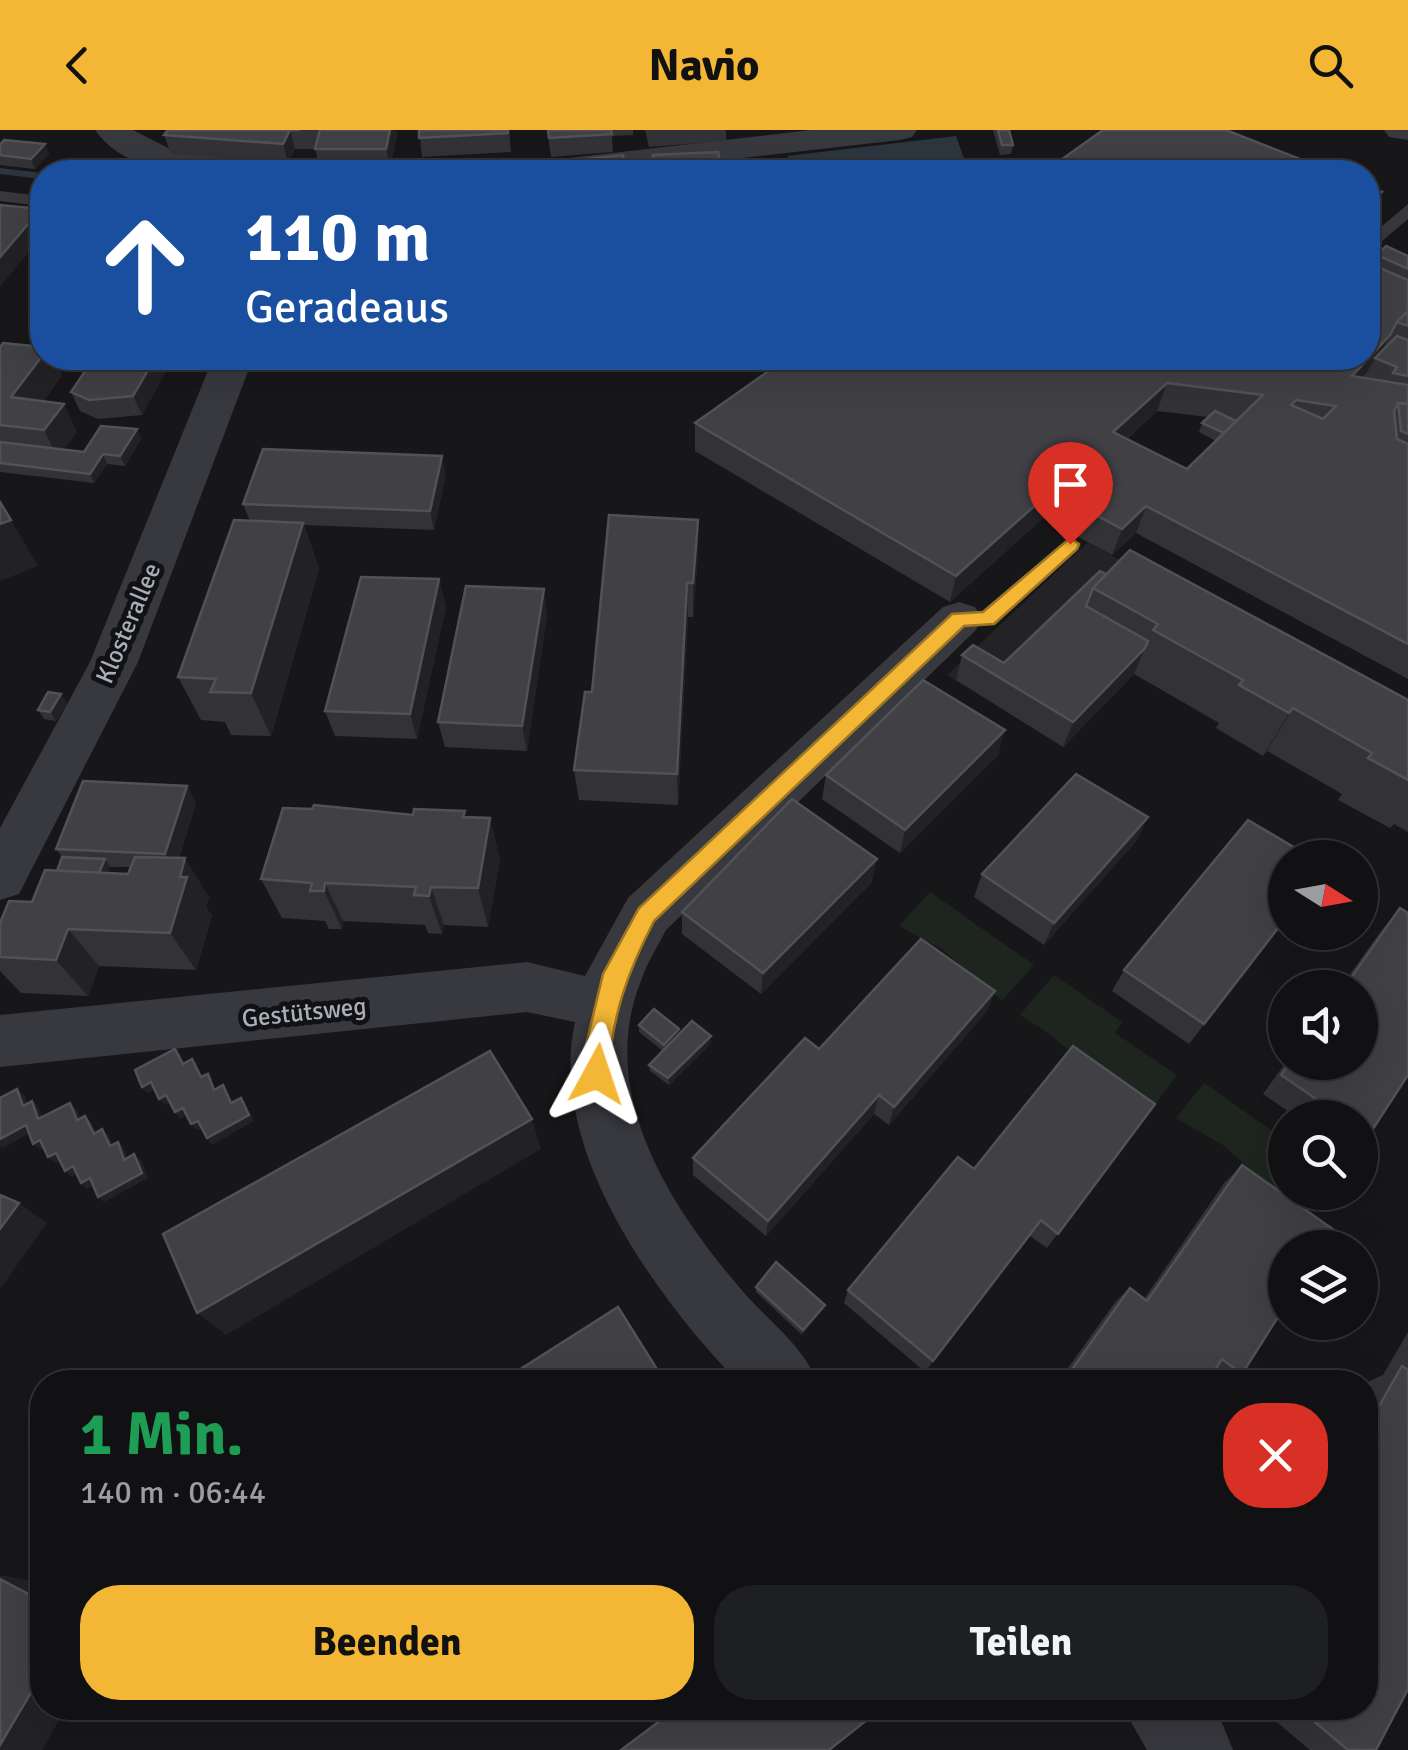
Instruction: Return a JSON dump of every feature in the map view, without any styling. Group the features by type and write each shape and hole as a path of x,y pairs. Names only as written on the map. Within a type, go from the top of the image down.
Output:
{"street":[{"path":"112,130 132,147 175,160"},
{"path":"639,160 900,130"},
{"name":"Klosterallee","path":"0,878 114,662 229,370"},
{"path":"773,1370 690,1278 631,1184 600,1098 598,1045 604,1008 623,952 646,914 959,619"},
{"name":"Gestütsweg","path":"0,1041 528,988 554,990 604,1008"},
{"path":"1170,1720 1195,1750"}],"lane":[{"path":"0,196 30,199"},
{"path":"1380,236 1408,209"},
{"path":"959,619 988,619 1070,544"}],"shaded area":[{"path":"956,136 965,160 789,160 787,156"},
{"path":"1088,542 1181,595 1140,668 1063,747 947,675"},
{"path":"930,892 1034,965 1002,1001 943,950 899,926"},
{"path":"1054,975 1122,1022 1115,1033 1177,1075 1153,1107 1118,1087 1020,1015"},
{"path":"1204,1083 1268,1128 1268,1185 1223,1145 1176,1118"}],"building":[{"path":"168,130 290,130 283,144 164,135"},
{"path":"320,130 390,130 386,149 315,149"},
{"path":"419,130 508,130 508,133 419,138"},
{"path":"548,130 611,130 612,134 549,138"},
{"path":"998,130 1009,130 1013,145 1002,145"},
{"path":"1103,130 1226,130 1302,160 1061,160"},
{"path":"4,140 45,144 31,159 0,155"},
{"path":"718,152 720,160 654,160 653,155"},
{"path":"623,155 624,160 576,160"},
{"path":"0,205 30,208 30,222 0,257"},
{"path":"1386,246 1408,256 1408,269 1380,256"},
{"path":"1380,268 1408,280 1408,311 1380,346"},
{"path":"1408,311 1408,326 1397,322"},
{"path":"1397,336 1408,340 1408,376 1393,373 1397,367 1380,360 1380,353"},
{"path":"3,343 30,346 31,370 11,397 64,404 44,430 0,425"},
{"path":"86,370 148,370 133,396 89,400 71,392"},
{"path":"770,370 1358,370 1352,376 1408,385 1408,404 1398,403 1394,411 1397,439 1408,444 1408,644 1146,506 1122,529 1051,491 956,576 695,423","holes":["1167,383 1263,395 1187,469 1113,432","1296,400 1336,406 1323,419 1291,405"]},
{"path":"1398,403 1408,404 1408,434 1401,431"},
{"path":"1215,411 1236,421 1224,433 1202,423"},
{"path":"101,426 137,429 120,456 103,454 90,474 0,463 0,442 84,452"},
{"path":"263,449 442,456 430,511 243,504"},
{"path":"0,502 11,520 0,524"},
{"path":"609,515 698,520 693,583 687,583 677,774 574,770 585,692 592,692"},
{"path":"234,520 303,523 251,693 210,692 216,679 178,677"},
{"path":"1130,550 1408,700 1408,780 1368,758 1372,753 1293,708 1289,713 1239,685 1243,680 1153,630 1158,624 1093,588"},
{"path":"1100,571 1106,574 1093,588 1086,606 1148,641 1073,722 962,655 973,645 1004,663"},
{"path":"361,577 439,579 410,714 325,711"},
{"path":"466,586 544,589 522,726 438,722"},
{"path":"923,680 1005,730 905,830 826,775"},
{"path":"48,692 61,694 50,712 38,710"},
{"path":"1076,774 1148,817 1054,923 982,874"},
{"path":"83,781 187,786 165,854 56,849"},
{"path":"792,799 877,859 763,973 682,912"},
{"path":"314,805 413,815 414,809 465,811 463,817 490,818 478,888 431,887 429,896 414,895 416,887 325,883 324,891 310,891 312,883 261,879 283,808 312,809"},
{"path":"1248,820 1282,840 1268,840 1268,941 1204,1024 1124,970"},
{"path":"62,857 105,859 99,873 57,871"},
{"path":"135,857 185,858 180,877 187,877 170,933 68,929 56,960 0,957 0,923 9,901 32,902 45,870 128,874"},
{"path":"1400,908 1408,913 1408,1075 1378,1121 1378,1100 1318,1100 1288,1080 1378,1080 1378,970 1357,970 1371,950 1378,950 1378,939"},
{"path":"921,939 995,991 894,1107 879,1095 768,1221 693,1158 805,1038 819,1049"},
{"path":"654,1009 679,1029 664,1045 639,1025"},
{"path":"692,1021 711,1036 668,1078 649,1065"},
{"path":"1073,1046 1155,1104 1058,1234 1041,1220 933,1361 848,1290 958,1157 974,1169"},
{"path":"175,1049 183,1064 192,1059 201,1077 208,1074 214,1090 223,1085 231,1103 241,1098 249,1115 207,1138 198,1121 191,1124 183,1108 175,1112 166,1095 159,1099 151,1082 142,1087 135,1070"},
{"path":"490,1051 532,1119 197,1313 163,1234"},
{"path":"17,1089 23,1106 32,1101 38,1119 70,1103 77,1120 85,1116 94,1134 102,1129 110,1146 118,1142 124,1160 134,1154 142,1173 98,1197 90,1178 81,1183 73,1166 65,1171 56,1153 48,1157 40,1140 33,1144 26,1125 0,1139 0,1098"},
{"path":"1242,1165 1268,1183 1268,1210 1306,1210 1334,1230 1268,1230 1268,1333 1245,1370 1237,1370 1222,1359 1215,1370 1072,1370 1130,1288 1147,1301"},
{"path":"0,1195 19,1203 0,1229"},
{"path":"776,1262 825,1305 803,1330 756,1287"},
{"path":"618,1307 657,1370 519,1370"},
{"path":"1402,1366 1408,1370 1408,1689 1376,1750 1348,1750 1312,1720 1378,1720 1378,1408"},
{"path":"0,1579 30,1595 30,1694 0,1745"},
{"path":"661,1720 867,1720 829,1750 621,1750"}],"waterway":[{"path":"0,171 30,175"}],"route":[{"path":"597,1074 604,1008 614,974 646,914 959,619 988,619 1070,544"}]}
